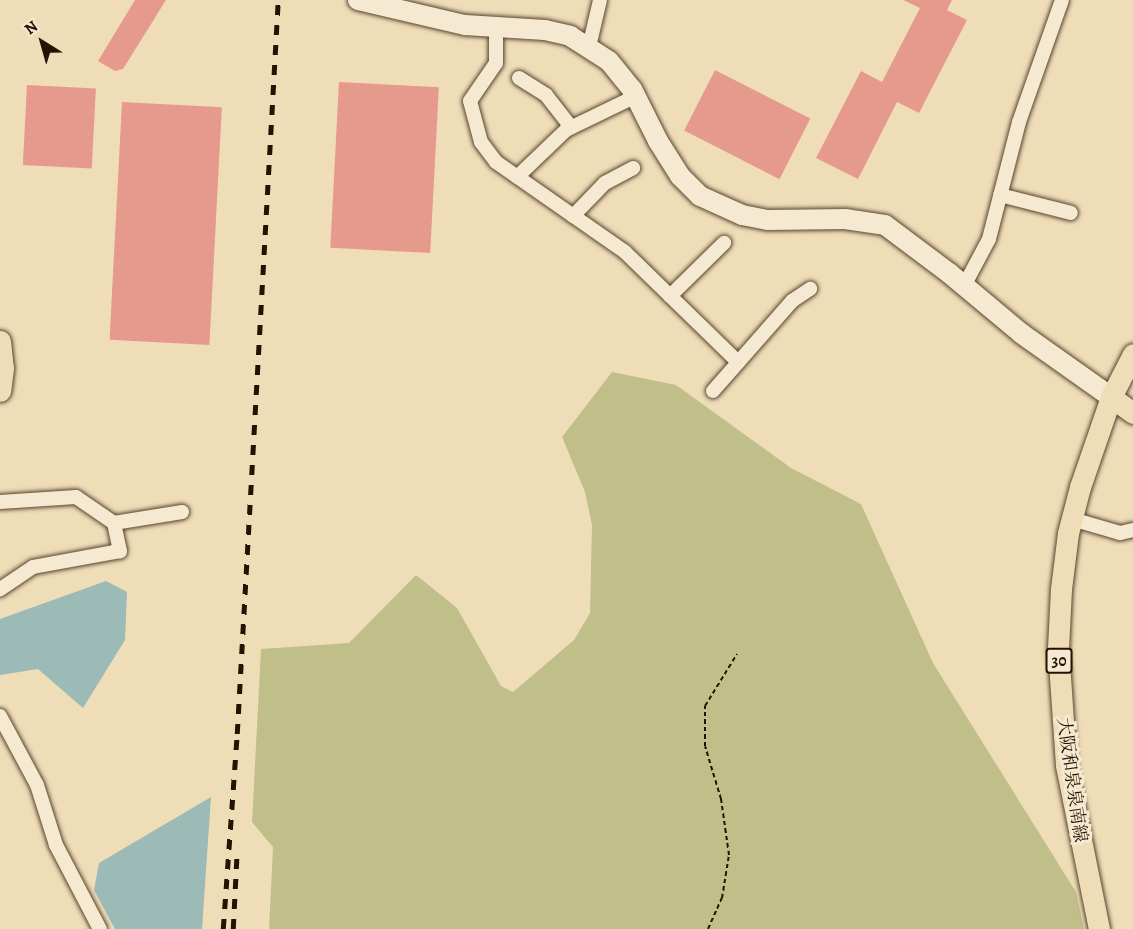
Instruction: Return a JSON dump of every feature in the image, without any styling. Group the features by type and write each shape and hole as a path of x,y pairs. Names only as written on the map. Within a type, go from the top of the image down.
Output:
{"main road":[{"path":"0,341 3,368 0,391"},
{"name":"大阪和泉泉南線","path":"1099,929 1066,765 1058,648 1060,601 1072,519 1111,397 1133,354"},
{"path":"1111,397 1133,413"}],"street":[{"path":"358,0 465,25 545,30 570,36 609,61 636,96 658,141 680,176 700,196 742,214 768,220 845,219 885,225 1022,334 1111,397"},
{"path":"589,47 600,0"},
{"path":"964,286 989,239 1019,122 1062,0"},
{"path":"496,27 496,63 470,101 481,142 496,162 625,252 738,362"},
{"path":"519,78 546,95 572,127"},
{"path":"517,177 572,127 636,96"},
{"path":"573,216 605,183 633,168"},
{"path":"1000,195 1071,213"},
{"path":"670,296 724,243"},
{"path":"713,391 792,301 810,289"},
{"path":"0,502 76,497 114,524 120,551 33,567 0,589"},
{"path":"114,524 182,512"},
{"path":"1072,519 1120,533 1133,530"},
{"path":"0,716 37,785 56,846 100,929"}],"path":[{"path":"708,929 722,898 729,855 723,807 705,746 705,706 736,654"}],"shaded area":[{"path":"612,372 676,385 791,468 861,504 933,663 1076,892 1084,929 269,929 273,847 252,822 261,649 349,643 416,575 457,608 501,686 513,692 574,640 590,613 592,525 585,492 562,437"}],"water":[{"path":"106,581 127,592 125,640 83,708 38,669 0,675 0,619"},
{"path":"211,797 202,929 115,929 94,890 99,863"}],"building":[{"path":"135,0 166,0 123,69 115,71 98,61"},
{"path":"903,0 952,0 947,10 967,20 919,113 897,102 858,179 816,158 861,71 882,82 920,8"},
{"path":"715,70 810,119 779,179 684,131"},
{"path":"339,82 439,87 430,253 330,248"},
{"path":"27,85 96,89 92,169 23,165"},
{"path":"122,102 222,107 209,345 110,340"}],"railway":[{"path":"223,929 237,734 278,0"},
{"path":"233,929 237,851"}]}
